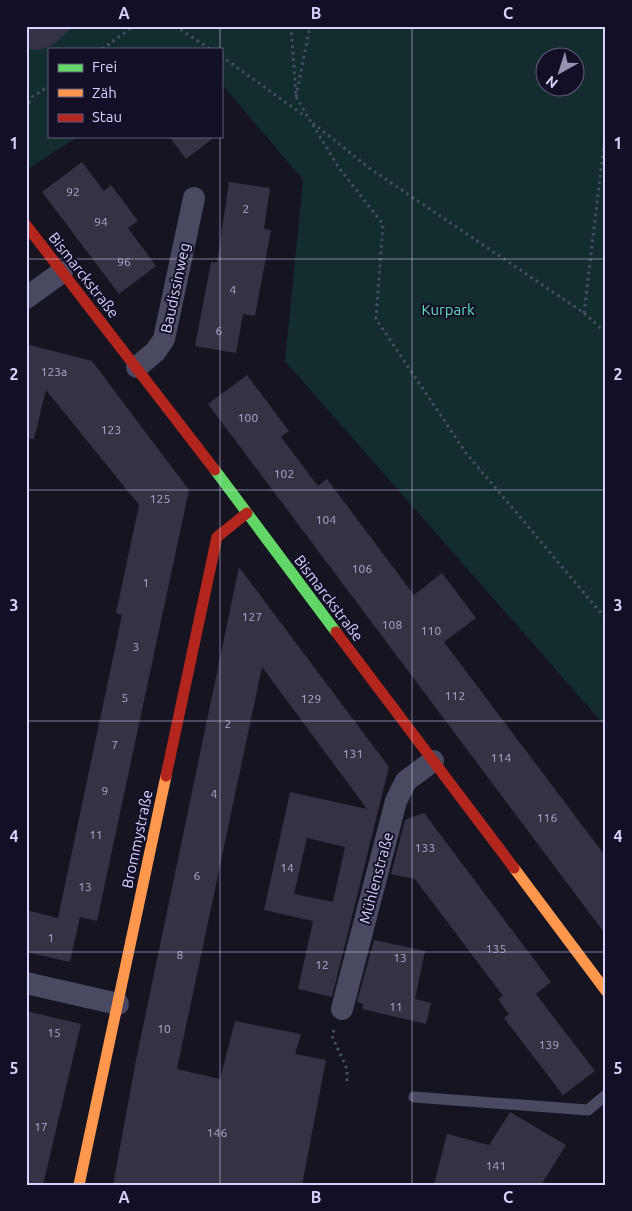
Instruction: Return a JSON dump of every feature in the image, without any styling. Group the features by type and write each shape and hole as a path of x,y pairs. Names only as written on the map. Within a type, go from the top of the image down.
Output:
{"main road":[{"name":"Bismarckstraße","path":"30,237 62,272 137,367 606,991"},
{"name":"Brommystraße","path":"79,1185 216,537 246,513"}],"street":[{"name":"Baudissinweg","path":"137,367 155,352 164,339 194,198"},
{"path":"26,298 62,272"},
{"name":"Mühlenstraße","path":"342,1009 396,800 406,781 433,761"},
{"path":"26,982 118,1004"}],"lane":[{"path":"414,1097 588,1110 606,1095"}],"path":[{"path":"103,48 134,26"},
{"path":"174,26 208,48"},
{"path":"291,26 296,98 338,168 383,224 376,319 466,453 606,619"},
{"path":"296,98 310,26"},
{"path":"222,57 309,120 369,168 584,313 606,333"},
{"path":"26,109 32,97 48,87"},
{"path":"584,313 606,128"},
{"path":"342,1009 332,1036 347,1069 347,1085"}],"green space":[{"name":"Kurpark","path":"26,26 606,26 606,727 285,361 303,180 222,84 222,48 48,48 48,138 76,138 26,170"}],"building":[{"path":"26,26 74,26 54,44 43,49 26,50"},
{"path":"170,138 213,138 186,159"},
{"path":"82,162 104,191 111,185 138,221 128,228 156,266 119,294 42,192"},
{"path":"229,182 270,188 264,229 271,230 255,316 243,314 236,353 195,346 211,262 217,263"},
{"path":"26,344 92,361 189,490 97,921 80,917 70,962 26,952 26,910 58,918 122,615 116,613 139,505 46,390 34,439 26,438"},
{"path":"247,375 289,431 281,437 318,486 327,479 414,595 442,573 476,618 444,642 606,857 606,935 208,404"},
{"path":"239,567 389,767 332,997 298,989 313,921 264,910 290,792 367,809 262,667 177,1069 220,1079 235,1021 301,1034 295,1054 326,1060 302,1185 113,1185 136,1060","holes":["307,838 345,847 333,902 294,894"]},
{"path":"424,813 551,982 536,994 595,1071 563,1095 504,1018 509,1014 498,999 503,996 415,879 391,874 405,820"},
{"path":"374,940 425,951 415,999 431,1003 426,1024 362,1009 363,1004 357,1002"},
{"path":"26,1011 81,1024 43,1185 26,1185"},
{"path":"510,1112 566,1145 541,1185 434,1185 447,1134 489,1145"}],"traffic: fast":[{"path":"215,470 336,632"}],"traffic: slow":[{"path":"79,1185 166,776"},
{"path":"514,868 606,991"}],"traffic: jam":[{"path":"26,225 215,470"},
{"path":"166,776 217,537 247,513"},
{"path":"336,632 514,868"}]}
